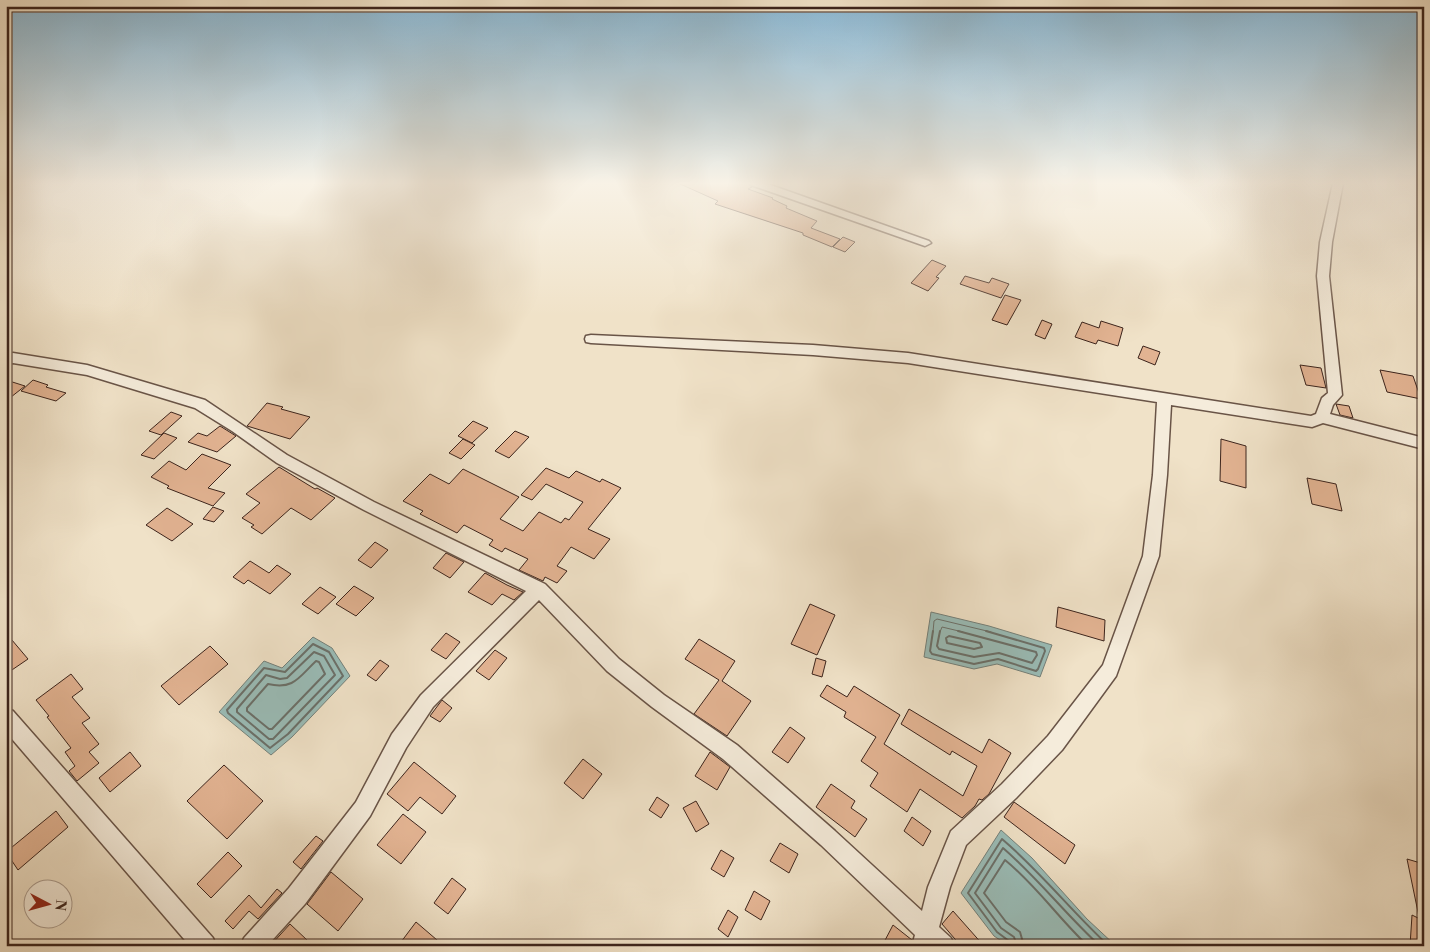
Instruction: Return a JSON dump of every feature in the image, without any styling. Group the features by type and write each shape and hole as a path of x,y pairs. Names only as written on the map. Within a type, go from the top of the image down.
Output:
{"street":[{"path":"873,227 925,243"},
{"path":"1322,417 1327,402 1335,396 1323,276 1329,227"},
{"path":"591,339 813,350 908,358 1312,422 1322,417 1424,444"},
{"path":"6,359 13,358 87,370 200,404 237,427 282,459 369,506 539,590 613,665 658,702 730,752 828,838 932,941"},
{"path":"932,941 939,886 958,838 1055,743 1110,670 1151,556 1160,475 1164,399"},
{"path":"252,946 297,896 363,809 399,742 427,700 507,619 539,590"},
{"path":"6,717 90,818 205,946"}],"water":[{"path":"931,612 989,626 1052,645 1040,677 997,664 974,669 924,657"},
{"path":"313,637 332,648 350,676 292,737 271,755 219,712 264,661 282,668"},
{"path":"1001,830 1032,858 1087,919 1116,946 1009,946 994,936 961,893"}],"building":[{"path":"786,227 811,227 840,239 832,247 803,235 803,233"},
{"path":"843,237 855,242 845,252 833,247"},
{"path":"932,260 946,266 936,277 939,278 928,291 911,283"},
{"path":"965,276 989,283 992,278 1009,284 1001,298 960,284"},
{"path":"1005,295 1021,300 1007,325 992,320"},
{"path":"1042,320 1052,324 1045,339 1035,335"},
{"path":"1101,321 1123,328 1118,346 1098,340 1096,344 1075,337 1082,322 1099,328"},
{"path":"1143,346 1160,352 1155,365 1138,358"},
{"path":"1300,365 1321,368 1326,388 1306,385"},
{"path":"1380,370 1413,376 1421,399 1387,392"},
{"path":"6,380 25,386 6,401"},
{"path":"33,380 48,385 46,387 66,393 56,401 21,391"},
{"path":"267,403 310,417 290,439 247,426"},
{"path":"1336,404 1349,406 1353,418 1340,415"},
{"path":"171,412 182,416 161,435 149,431"},
{"path":"473,421 488,428 472,443 458,436"},
{"path":"220,426 236,436 217,452 188,442 198,433 207,436"},
{"path":"515,431 529,437 509,458 495,451"},
{"path":"164,433 177,438 154,459 141,455"},
{"path":"463,439 475,445 461,459 449,453"},
{"path":"1221,439 1246,446 1246,488 1220,481"},
{"path":"202,454 231,465 208,488 225,493 213,506 167,488 169,486 151,477 169,461 186,470"},
{"path":"279,467 315,489 317,488 335,498 311,520 291,508 262,534 251,527 254,525 242,518 260,503 246,494"},
{"path":"546,468 569,478 576,471 600,482 602,479 621,488 588,529 610,539 594,559 571,547 557,566 567,571 557,583 545,577 543,581 519,570 528,559 505,548 502,552 489,545 493,540 464,525 457,533 420,514 423,511 403,501 430,474 449,484 463,469 519,497 500,519 523,531 539,512 561,523 565,518 569,520 583,502 546,484 532,500 521,495"},
{"path":"1307,478 1336,484 1342,511 1312,504"},
{"path":"213,507 224,511 214,522 203,519"},
{"path":"167,508 193,524 172,541 146,525"},
{"path":"375,542 388,550 371,568 358,560"},
{"path":"446,553 464,562 450,578 433,568"},
{"path":"250,561 269,573 277,565 291,574 270,594 248,580 244,584 233,577"},
{"path":"485,573 523,592 514,600 502,594 492,605 468,592"},
{"path":"354,586 374,598 356,616 336,604"},
{"path":"320,587 336,597 318,614 302,604"},
{"path":"810,604 835,615 817,655 791,644"},
{"path":"1058,607 1105,620 1104,641 1056,627"},
{"path":"6,633 28,659 6,674"},
{"path":"446,633 460,642 446,659 431,650"},
{"path":"699,639 735,661 722,681 751,701 727,736 694,714 719,680 685,659"},
{"path":"210,646 228,664 179,705 161,686"},
{"path":"495,650 507,658 489,680 476,671"},
{"path":"816,658 826,661 822,677 812,674"},
{"path":"380,660 389,666 376,681 367,675"},
{"path":"71,674 83,689 72,697 90,718 82,723 99,744 89,752 99,763 77,781 69,771 75,766 65,752 71,748 36,700"},
{"path":"827,685 847,697 854,686 900,715 884,744 963,796 977,766 952,751 950,755 901,724 909,709 982,753 989,739 1011,753 989,794 982,800 979,799 975,806 962,818 920,789 907,812 870,786 878,773 861,761 876,737 844,717 846,712 820,696"},
{"path":"442,700 452,708 440,722 430,716"},
{"path":"790,727 805,738 788,763 772,752"},
{"path":"130,752 141,766 110,792 99,778"},
{"path":"710,752 730,767 717,790 695,776"},
{"path":"583,759 602,774 583,799 564,783"},
{"path":"414,762 456,796 442,814 420,797 408,811 387,794"},
{"path":"224,765 263,801 227,839 187,801"},
{"path":"831,784 855,801 851,808 867,819 855,837 816,807"},
{"path":"657,797 669,805 661,818 649,810"},
{"path":"696,801 709,824 696,832 683,808"},
{"path":"1014,802 1075,845 1065,864 1004,817"},
{"path":"56,811 68,827 18,870 6,852"},
{"path":"403,814 426,832 401,864 377,845"},
{"path":"912,817 931,831 923,846 904,831"},
{"path":"316,836 323,841 301,869 293,862"},
{"path":"780,843 798,854 789,873 770,861"},
{"path":"721,850 734,858 724,877 711,869"},
{"path":"228,852 242,866 211,898 197,884"},
{"path":"1407,859 1424,864 1424,916 1419,917"},
{"path":"331,872 363,899 338,931 307,904"},
{"path":"452,878 466,889 448,914 434,903"},
{"path":"277,889 282,893 258,919 249,911 233,929 225,921 249,895 261,908"},
{"path":"754,891 770,901 761,920 745,910"},
{"path":"728,910 738,917 728,937 718,929"},
{"path":"953,911 984,946 961,946 942,924"},
{"path":"1412,915 1424,921 1424,946 1410,946"},
{"path":"416,922 444,946 398,946"},
{"path":"290,924 307,940 302,946 270,946"},
{"path":"893,925 912,940 910,946 882,946"}]}
